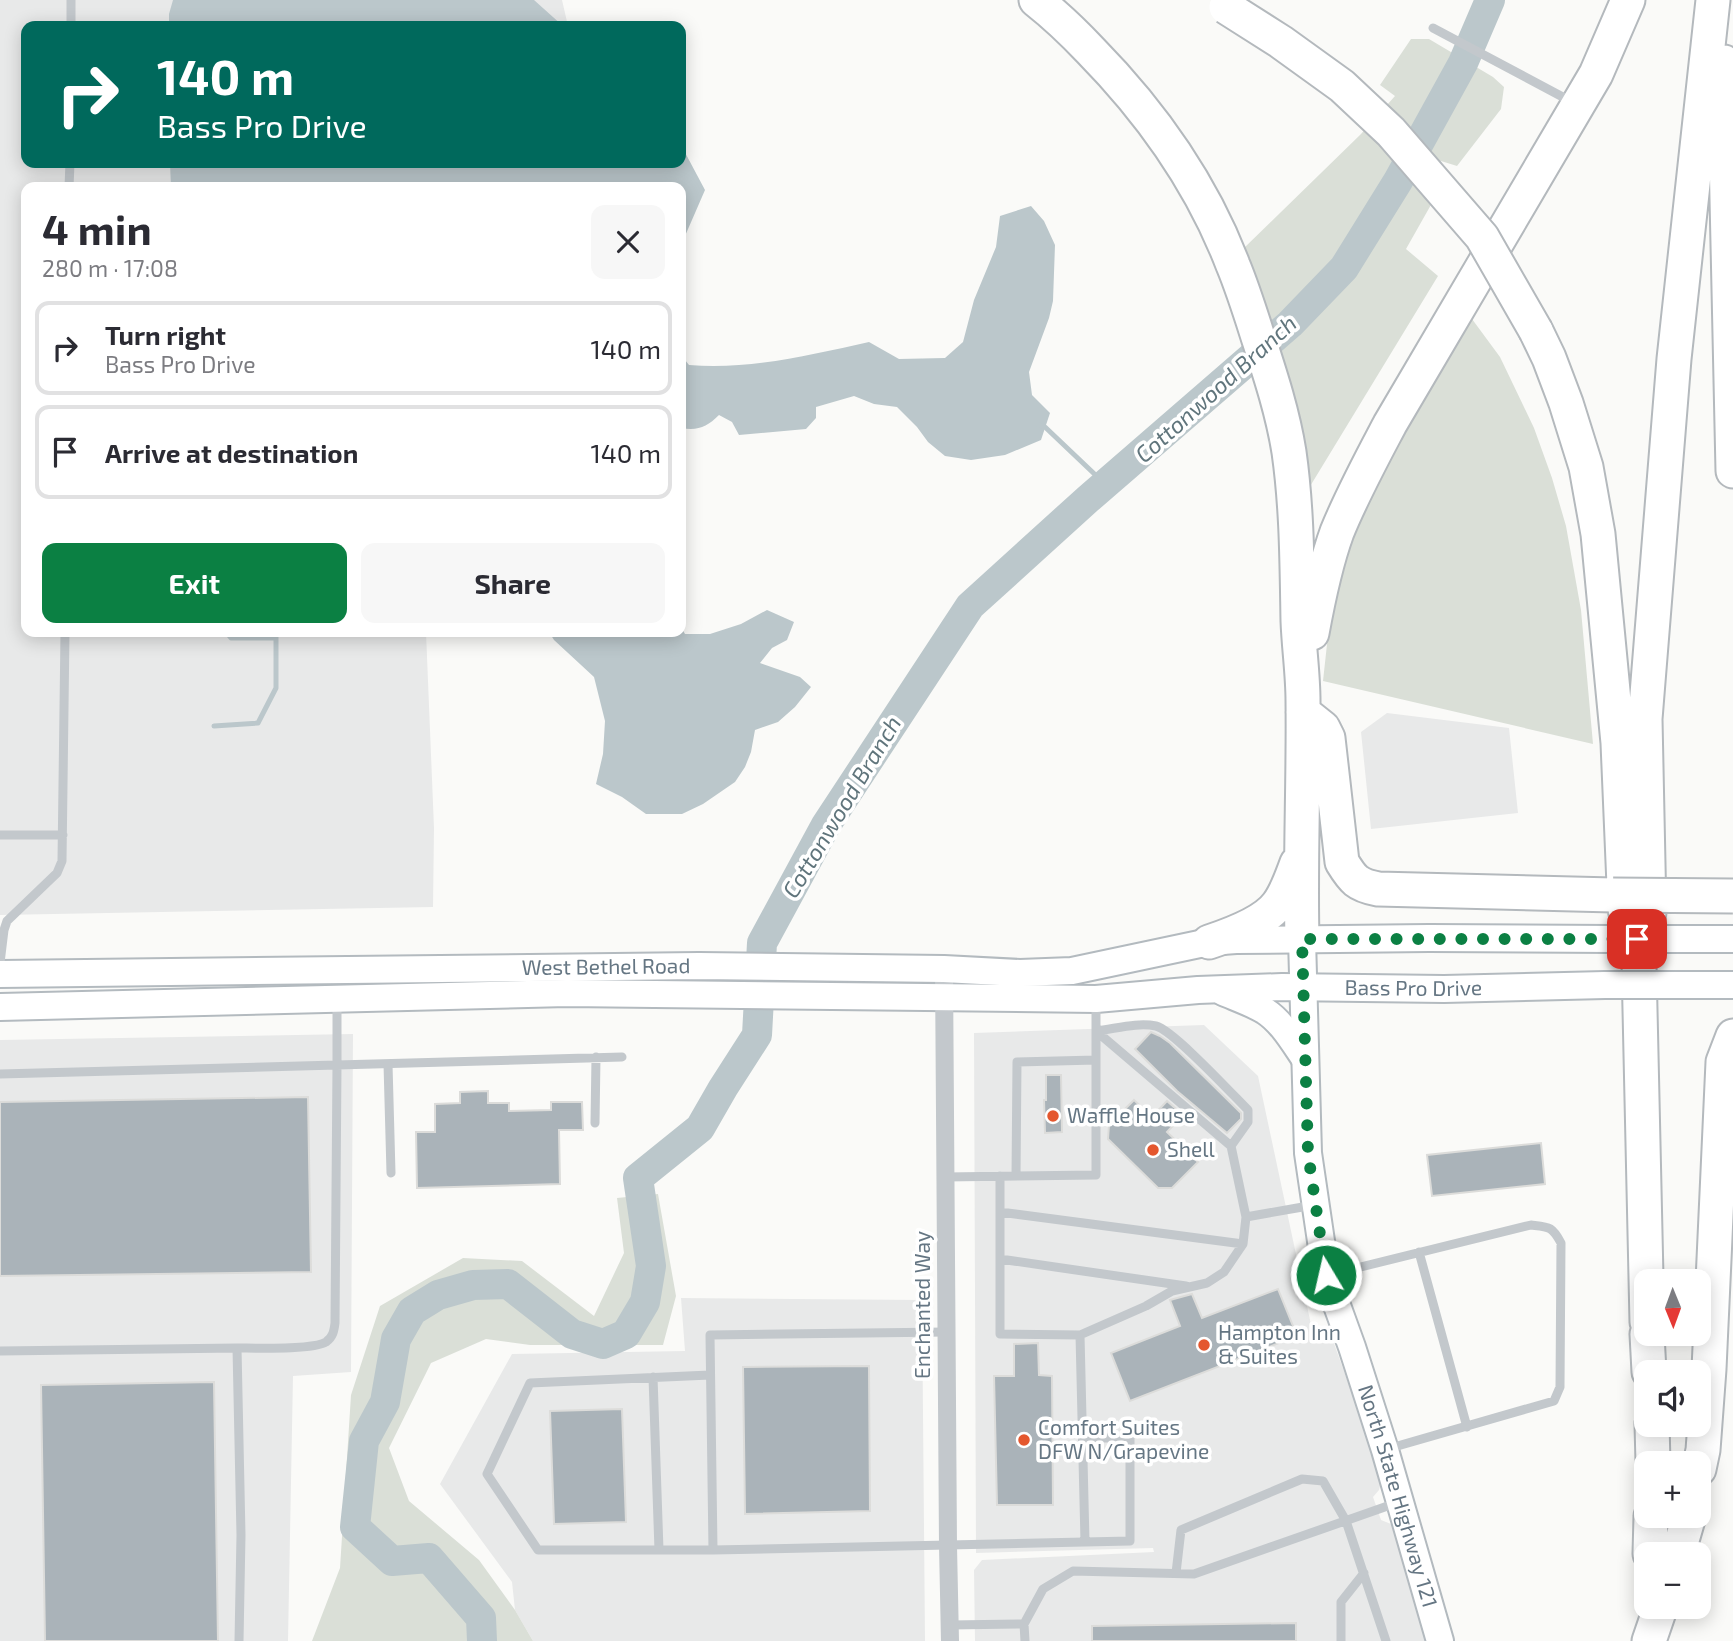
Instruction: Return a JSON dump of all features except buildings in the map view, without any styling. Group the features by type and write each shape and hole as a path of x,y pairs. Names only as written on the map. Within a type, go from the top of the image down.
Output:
{"highway":[{"path":"1035,0 1071,30 1113,73 1147,115 1188,175 1233,264 1282,415 1294,493 1303,705 1302,939"},
{"path":"1629,0 1596,74 1361,478 1336,534 1322,583 1312,632 1303,705 1328,738 1342,862 1351,877 1362,886 1378,889 1733,896"},
{"path":"1646,1269 1639,965 1649,912 1645,719 1674,359 1713,0"},
{"path":"1722,0 1733,471"},
{"path":"1219,4 1281,42 1342,86 1391,132 1482,237 1549,358 1586,467 1598,534 1618,743 1625,909 1639,965"},
{"path":"1209,942 1237,932 1276,908 1301,850"},
{"path":"1703,1451 1723,1062 1733,1036"},
{"path":"1648,1619 1648,1641"},
{"path":"1648,1641 1656,1619"}],"main road":[{"path":"1209,942 1302,939 1733,939"},
{"name":"North State Highway 121","path":"1302,939 1308,1153 1326,1275 1385,1450 1440,1641"},
{"name":"West Bethel Road","path":"0,974 699,966 1073,971 1209,942"},
{"path":"337,970 337,999"},
{"name":"Bass Pro Drive","path":"1096,999 1198,990 1304,986 1444,989 1733,985"},
{"path":"1218,990 1265,1012 1275,1020 1305,1059"},
{"name":"West Bethel Road","path":"0,1007 567,993 1096,999"}],"street":[{"name":"Enchanted Way","path":"944,969 947,1546 950,1633"}],"lane":[{"path":"71,0 71,21"},
{"path":"1433,28 1578,105"},
{"path":"0,963 7,921 57,873 62,861 65,637"},
{"path":"0,835 63,835"},
{"path":"0,1351 311,1346 325,1342 333,1335 337,999"},
{"path":"946,1177 1096,1175 1096,999"},
{"path":"1096,1031 1158,1026 1177,1040 1248,1111 1248,1122 1231,1146"},
{"path":"1000,1176 1000,1334 1080,1335 1146,1306 1172,1291 1207,1283 1224,1272 1243,1244 1246,1217 1231,1146 1096,1031"},
{"path":"595,1123 596,1057"},
{"path":"0,1074 622,1057"},
{"path":"1016,1176 1017,1062 1096,1060"},
{"path":"388,1064 391,1173"},
{"path":"1246,1217 1315,1204"},
{"path":"1000,1212 1243,1244"},
{"path":"1326,1275 1531,1225 1555,1231 1561,1242 1560,1387 1554,1401 1385,1450"},
{"path":"1419,1252 1467,1427"},
{"path":"1000,1259 1191,1287"},
{"path":"713,1550 710,1335 946,1332"},
{"path":"1080,1335 1086,1542"},
{"path":"237,1348 241,1535 239,1641"},
{"path":"710,1375 530,1383 487,1474 538,1550 713,1550 1130,1541 1130,1438 1083,1438"},
{"path":"653,1377 659,1550"},
{"path":"1176,1573 1181,1530 1302,1479 1323,1481 1346,1521 1386,1641"},
{"path":"1025,1641 1024,1624 1043,1589 1073,1571 1194,1574 1400,1502"},
{"path":"1341,1641 1341,1602 1364,1573"},
{"path":"950,1633 1024,1624"}],"shaded area":[{"path":"0,0 562,0 567,21 21,21 21,168 597,168 584,182 21,182 21,637 426,637 434,828 433,907 0,915"},
{"path":"173,0 534,0 557,21 169,21"},
{"path":"1411,39 1429,39 1493,77 1504,87 1501,109 1457,166 1441,161 1420,190 1432,203 1406,249 1438,276 1309,488 1243,249 1361,134 1395,96 1380,85"},
{"path":"686,154 705,190 686,234 686,182 171,182 170,168 686,168"},
{"path":"1031,206 1044,221 1055,245 1053,301 1029,372 1032,395 1050,413 1041,440 1005,455 971,460 945,456 928,442 897,407 874,404 854,396 816,407 816,418 806,429 739,435 732,422 719,415 702,427 686,428 686,361 689,365 712,366 757,363 869,342 899,359 945,358 963,342 974,300 996,247 1000,216"},
{"path":"1472,319 1500,357 1534,428 1566,526 1581,610 1593,744 1323,681 1336,562 1358,507"},
{"path":"767,610 794,622 787,640 772,648 760,663 800,677 811,687 778,722 755,730 751,752 735,782 703,804 682,814 646,814 622,797 596,784 603,754 605,721 594,677 552,637 686,637 686,634 710,634 741,624"},
{"path":"1387,713 1509,728 1518,813 1371,829 1361,732"},
{"path":"1204,1025 1258,1076 1313,1334 1328,1327 1381,1473 1379,1490 1373,1497 1381,1520 1396,1526 1433,1641 975,1641 974,1570 982,1560 1154,1552 1153,1548 976,1553 974,1033"},
{"path":"353,1034 351,1372 293,1376 288,1641 0,1641 0,1040"},
{"path":"658,1194 676,1296 663,1345 530,1345 486,1339 431,1363 389,1448 409,1501 479,1560 515,1610 533,1641 312,1641 340,1568 351,1395 380,1306 463,1258 522,1261 594,1316 624,1253 617,1198"},
{"path":"681,1298 922,1300 925,1641 533,1641 515,1610 512,1582 440,1484 512,1354 685,1351"}],"waterway":[{"name":"Cottonwood Branch","path":"482,1641 481,1618 429,1558 392,1561 355,1527 364,1441 385,1402 396,1339 412,1311 438,1295 473,1285 508,1284 572,1334 603,1344 626,1334 645,1302 651,1266 638,1178 700,1128 757,1035 762,943 826,825 970,606 1088,499 1290,324 1344,268 1398,181 1463,63 1490,0"},
{"path":"1039,425 1045,427 1105,484"},
{"path":"230,637 276,638"},
{"path":"214,726 258,723 276,688 276,637"}],"place":[{"name":"Waffle House","path":"1053,1116"},
{"name":"Shell","path":"1153,1150"},
{"name":"Hampton Inn & Suites","path":"1204,1345"},
{"name":"Comfort Suites DFW N/Grapevine","path":"1024,1440"}],"route":[{"path":"1326,1275 1308,1153 1302,939 1637,939"}]}
